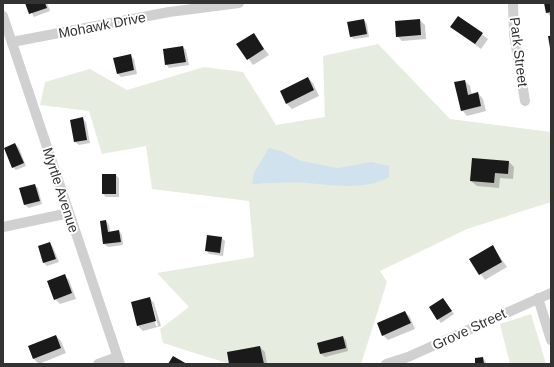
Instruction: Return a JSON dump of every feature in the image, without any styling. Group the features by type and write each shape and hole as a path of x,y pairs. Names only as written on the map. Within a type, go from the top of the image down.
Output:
{"street":[{"name":"Mohawk Drive","path":"12,42 169,12 239,3"},
{"name":"Park Street","path":"513,3 514,34 525,101"},
{"name":"Myrtle Avenue","path":"3,16 118,360"},
{"path":"3,227 69,213"},
{"name":"Grove Street","path":"386,364 414,354 551,293"},
{"path":"538,298 551,340"},
{"path":"98,364 118,360"}],"shaded area":[{"path":"378,44 450,119 551,132 551,202 467,229 380,271 387,282 361,364 230,364 163,343 160,329 189,307 157,273 254,257 249,201 152,189 146,146 102,154 89,111 40,105 45,82 90,69 127,90 204,67 243,72 276,125 325,117 323,56"},
{"path":"531,314 546,364 510,364 500,324"}],"water":[{"path":"269,148 281,151 301,161 338,168 371,162 389,166 389,177 360,186 339,186 308,183 252,184 254,173"}],"building":[{"path":"25,3 45,3 47,8 29,14"},
{"path":"544,3 551,3 551,12 546,13"},
{"path":"458,16 483,33 475,44 450,27"},
{"path":"364,19 367,34 350,37 347,22"},
{"path":"420,19 421,35 396,37 395,21"},
{"path":"254,33 264,49 247,60 236,44"},
{"path":"548,36 551,36 551,48 550,48"},
{"path":"183,46 186,62 165,65 163,49"},
{"path":"131,54 134,70 117,74 113,58"},
{"path":"308,77 314,90 286,104 280,91"},
{"path":"465,80 468,95 478,92 481,106 461,111 454,82"},
{"path":"83,117 87,140 74,142 70,120"},
{"path":"15,143 24,163 12,168 4,148"},
{"path":"472,158 509,161 508,174 495,173 494,183 470,181"},
{"path":"102,174 116,174 116,194 102,194"},
{"path":"35,184 40,201 24,205 19,188"},
{"path":"106,220 108,232 119,230 121,242 103,244 100,221"},
{"path":"207,235 222,237 220,253 205,251"},
{"path":"50,242 56,259 43,263 38,246"},
{"path":"493,245 502,262 479,275 469,259"},
{"path":"65,274 72,293 54,300 47,281"},
{"path":"150,297 156,321 137,326 131,302"},
{"path":"443,298 452,311 437,320 429,307"},
{"path":"405,311 411,323 382,336 377,323"},
{"path":"56,335 61,348 33,359 28,346"},
{"path":"343,336 346,348 320,354 317,343"},
{"path":"260,346 264,364 229,364 227,352"},
{"path":"173,356 187,364 168,364"},
{"path":"483,357 484,364 475,364 475,358"}]}
